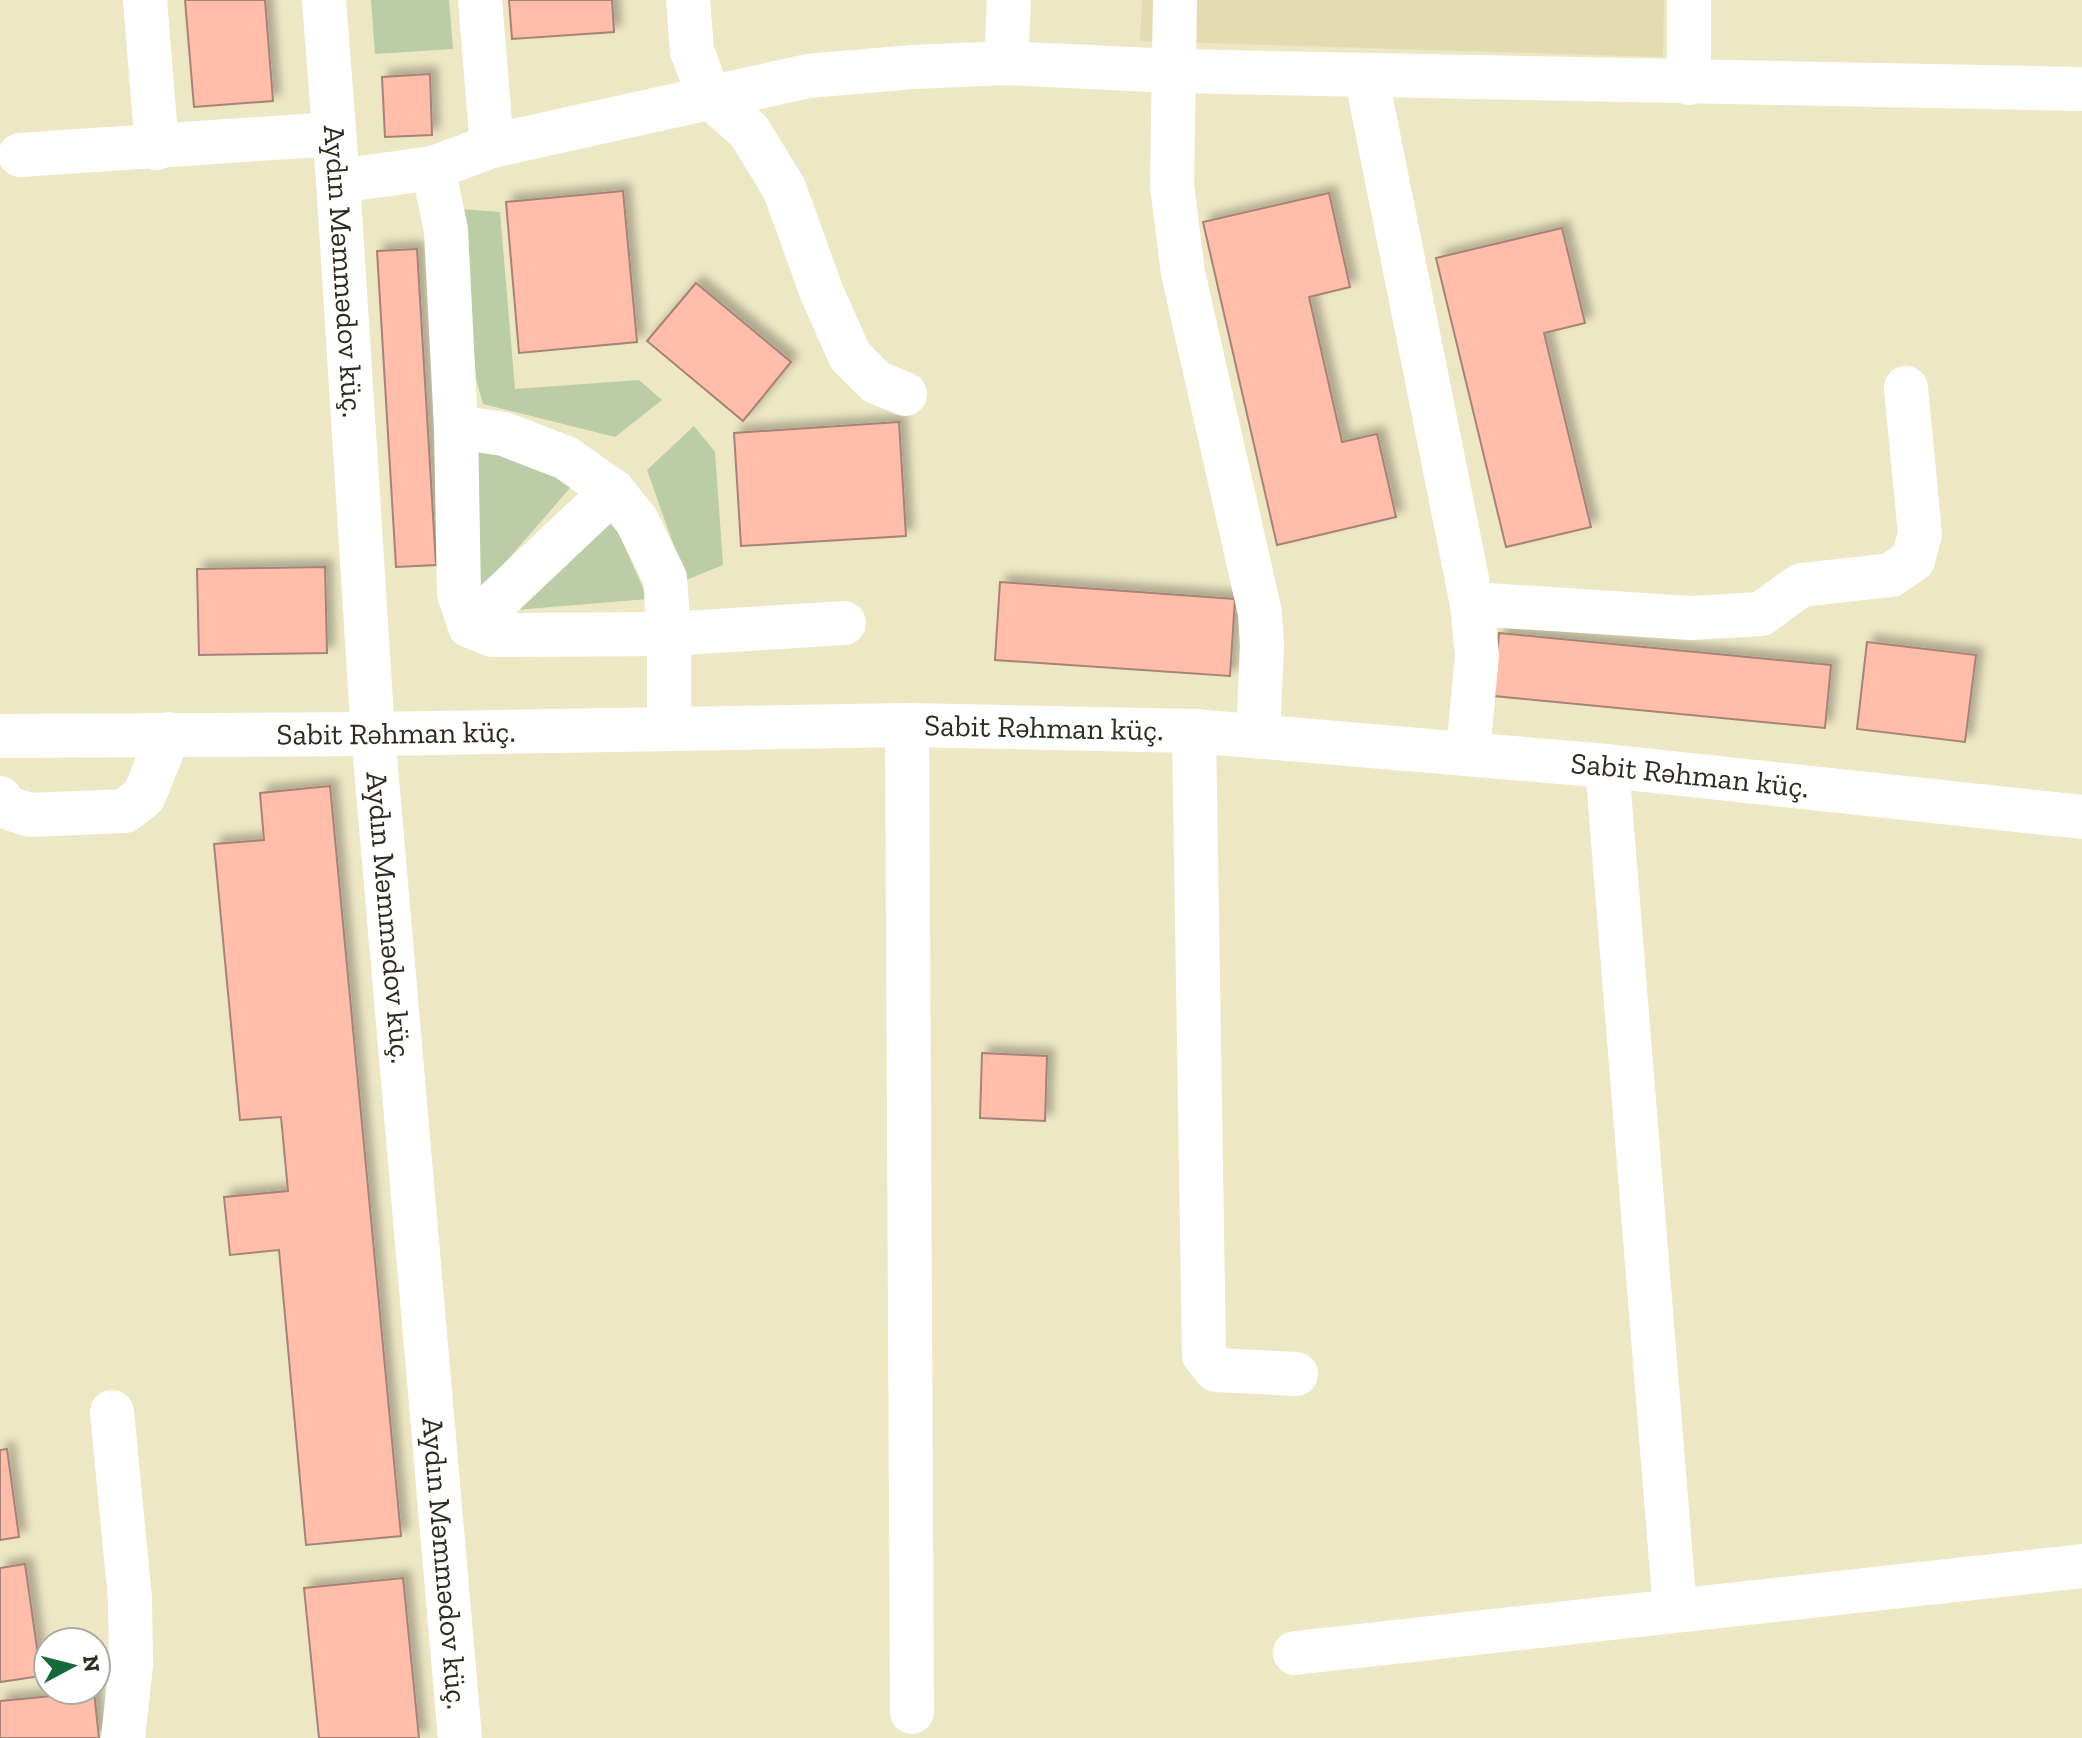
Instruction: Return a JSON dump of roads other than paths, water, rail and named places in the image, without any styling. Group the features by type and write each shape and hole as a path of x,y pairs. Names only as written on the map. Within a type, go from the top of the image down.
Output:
{"street":[{"path":"145,0 157,148"},
{"name":"Aydın Məmmədov küç.","path":"324,0 373,734 460,1738"},
{"path":"480,0 492,146"},
{"path":"688,0 692,51 709,96 749,131 784,188 822,293 850,356 876,382 905,394"},
{"path":"1006,63 1009,0"},
{"path":"1175,0 1172,185 1183,273 1260,613 1262,646 1258,735"},
{"path":"1689,0 1689,83"},
{"path":"338,181 433,168 492,146 808,76 1006,63 1173,71 2082,89"},
{"path":"1366,75 1472,604 1477,655 1468,753"},
{"path":"20,155 333,134"},
{"path":"433,168 446,230 456,427 459,594 470,626 492,635 669,634 844,623"},
{"path":"1472,604 1691,618 1761,614 1801,585 1891,575 1913,560 1920,534 1906,388"},
{"path":"456,427 504,434 566,458 613,491 637,521 665,578 669,634 669,728"},
{"path":"470,626 613,491"},
{"path":"907,725 912,1712"},
{"name":"Sabit Rəhman küç.","path":"0,736 373,734 907,725 1194,731 1607,766 2082,817"},
{"path":"1194,731 1204,1355 1216,1370 1296,1374"},
{"path":"0,798 6,807 30,815 125,811 144,796 169,734"},
{"path":"1607,766 1675,1610"},
{"path":"112,1412 130,1599 131,1665 123,1738"},
{"path":"1295,1653 2082,1566"}]}
